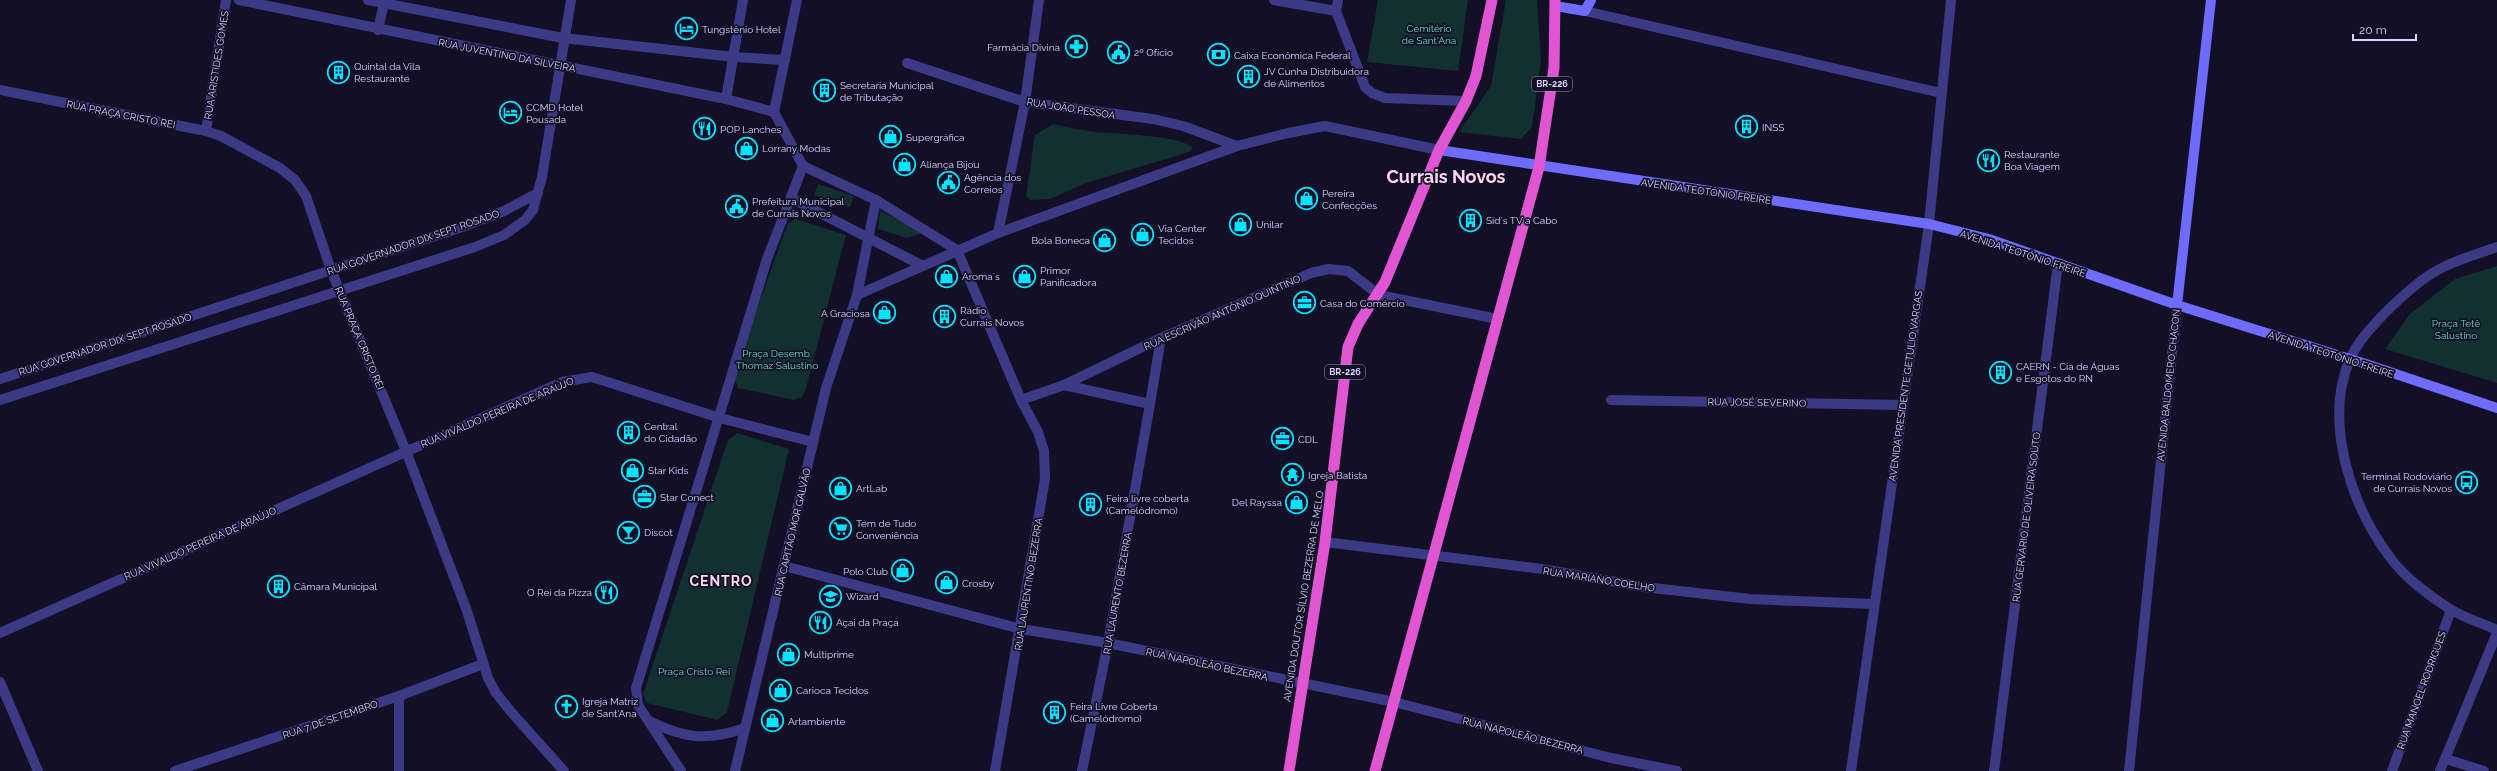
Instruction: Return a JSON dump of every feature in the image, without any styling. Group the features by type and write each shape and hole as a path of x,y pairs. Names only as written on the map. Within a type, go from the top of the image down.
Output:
{"highway":[{"name":"AVENIDA DOUTOR SÍLVIO BEZERRA DE MELO","path":"1289,771 1301,684 1325,542 1348,347 1358,324 1378,295 1438,150 1466,100 1476,76 1492,0"},
{"name":"BR-226","path":"1374,771 1539,167 1554,68 1555,3"}],"main road":[{"path":"1555,3 1585,11 1591,0"},
{"name":"AVENIDA BALDOMERO CHACON","path":"2177,305 2211,0"},
{"name":"AVENIDA TEOTÔNIO FREIRE","path":"1438,150 1539,167 1929,224 1989,239 2177,305 2350,359 2497,408"}],"street":[{"name":"RUA ARISTIDES GOMES","path":"206,131 226,0"},
{"name":"RUA JUVENTINO DA SILVEIRA","path":"240,0 378,30 726,99 774,112"},
{"path":"368,0 563,38 734,57 785,60"},
{"path":"538,193 558,66 571,0"},
{"path":"726,99 743,0"},
{"path":"797,0 774,112 803,166 876,200 958,250"},
{"path":"998,233 1025,102 1039,0"},
{"path":"1274,0 1336,11"},
{"path":"1338,0 1336,11 1365,86 1378,96 1385,98 1466,100"},
{"name":"AVENIDA PRESIDENTE GETÚLIO VARGAS","path":"1851,771 1929,224 1951,0"},
{"path":"378,30 384,3"},
{"path":"1585,11 1941,93"},
{"name":"RUA JOÃO PESSOA","path":"907,63 1025,102 1153,119 1183,126 1237,146"},
{"name":"RUA PRAÇA CRISTO REI","path":"0,90 206,131 221,136 280,168 295,180 306,196 331,270 406,451 466,611 483,664 496,693 564,771"},
{"path":"857,295 921,265 998,233 1237,146 1325,126 1438,150"},
{"path":"681,771 638,705 636,688 720,418 767,259 803,166"},
{"name":"RUA GOVERNADOR DIX SEPT ROSADO","path":"0,379 462,227 504,211 538,193"},
{"name":"RUA GOVERNADOR DIX SEPT ROSADO","path":"0,400 475,247 504,235 526,220 533,210 538,193"},
{"path":"791,198 921,265"},
{"name":"RUA CAPITÃO MOR GALVÃO","path":"735,771 826,388 857,295 867,238 876,200"},
{"path":"2497,247 2445,266 2400,298 2366,337 2350,359 2340,399 2340,436 2349,476 2361,510 2389,557 2420,586 2451,610 2497,630"},
{"name":"RUA LAURENTINO BEZERRA","path":"958,250 1021,400 1038,432 1044,451 1045,479 1021,629 995,771"},
{"name":"RUA GERVÁRIO DE OLIVEIRA SOUTO","path":"1994,771 2058,263"},
{"name":"RUA ESCRIVÃO ANTÔNIO QUINTINO","path":"1064,384 1161,338 1317,272 1329,270 1348,271 1378,295"},
{"path":"1378,295 1498,319"},
{"name":"AVENIDA BALDOMERO CHACON","path":"2130,771 2177,305"},
{"name":"RUA LAURENTO BEZERRA","path":"1082,771 1108,643 1161,338"},
{"name":"RUA VIVALDO PEREIRA DE ARAÚJO","path":"0,633 562,382 592,377 720,418 813,442"},
{"path":"1021,400 1064,384 1150,404"},
{"name":"RUA JOSÉ SEVERINO","path":"1611,400 1902,405"},
{"name":"RUA MARIANO COELHO","path":"1325,542 1542,569 1644,587 1728,596 1874,604"},
{"name":"RUA NAPOLEÃO BEZERRA","path":"784,566 1021,629 1108,643 1394,702 1611,758 1677,771"},
{"name":"RUA MANOEL RODRIGUES","path":"2392,771 2451,610"},
{"path":"2440,771 2497,633"},
{"name":"RUA 7 DE SETEMBRO","path":"175,771 399,696 483,664"},
{"path":"0,682 38,771"},
{"path":"399,696 399,771"},
{"path":"648,720 669,731 690,736 715,737 745,728"},
{"path":"2446,759 2484,771"}],"green space":[{"name":"Cemitério de Sant'Ana","path":"1378,0 1468,0 1458,71 1367,62"},
{"path":"1506,0 1537,0 1541,60 1532,127 1521,139 1459,132 1491,86"},
{"path":"1053,124 1095,132 1176,140 1193,148 1189,152 1086,183 1050,199 1030,200 1026,196 1035,135"},
{"path":"818,184 854,196 850,207 814,195"},
{"path":"880,211 926,232 907,238 878,229"},
{"name":"Praça Desemb. Thomaz Salustino","path":"796,219 846,235 806,388 802,397 794,400 738,388 735,379 735,370 788,223"},
{"name":"Praça Tetê Salustino","path":"2497,266 2497,383 2385,349 2410,314 2455,279"},
{"name":"Praça Cristo Rei","path":"737,433 789,449 727,712 718,720 647,703 643,694 728,440"}],"place":[{"name":"Tungstênio Hotel","path":"687,29"},
{"name":"Farmácia Divina","path":"1076,47"},
{"name":"2º Ofício","path":"1118,52"},
{"name":"Caixa Econômica Federal","path":"1219,55"},
{"name":"Quintal da Vila Restaurante","path":"338,72"},
{"name":"JV Cunha Distribuidora de Alimentos","path":"1249,77"},
{"name":"Secretaria Municipal de Tributação","path":"824,91"},
{"name":"CCMD Hotel Pousada","path":"510,113"},
{"name":"INSS","path":"1746,127"},
{"name":"POP Lanches","path":"704,129"},
{"name":"Supergráfica","path":"890,137"},
{"name":"Lorrany Modas","path":"746,148"},
{"name":"Restaurante Boa Viagem","path":"1989,160"},
{"name":"Aliança Bijou","path":"905,164"},
{"name":"Agência dos Correios","path":"948,183"},
{"name":"Pereira Confecções","path":"1307,199"},
{"name":"Prefeitura Municipal de Currais Novos","path":"736,207"},
{"name":"Sid´s TV a Cabo","path":"1471,220"},
{"name":"Unilar","path":"1240,224"},
{"name":"Via Center Tecidos","path":"1143,234"},
{"name":"Bola Boneca","path":"1105,240"},
{"name":"Aroma´s","path":"947,276"},
{"name":"Primor Panificadora","path":"1024,276"},
{"name":"Casa do Comércio","path":"1305,303"},
{"name":"A Graciosa","path":"885,313"},
{"name":"Rádio Currais Novos","path":"945,316"},
{"name":"CAERN - Cia de Águas e Esgotos do RN","path":"2001,372"},
{"name":"Central do Cidadão","path":"629,432"},
{"name":"CDL","path":"1283,439"},
{"name":"Star Kids","path":"633,470"},
{"name":"Igreja Batista","path":"1293,475"},
{"name":"Terminal Rodoviário de Currais Novos","path":"2467,482"},
{"name":"ArtLab","path":"840,488"},
{"name":"Star Conect","path":"644,497"},
{"name":"Del Rayssa","path":"1297,502"},
{"name":"Feira livre coberta (Camelódromo)","path":"1091,504"},
{"name":"Tem de Tudo Conveniência","path":"841,529"},
{"name":"Discot","path":"629,532"},
{"name":"Polo Club","path":"903,571"},
{"name":"Crosby","path":"946,583"},
{"name":"Câmara Municipal","path":"279,586"},
{"name":"O Rei da Pizza","path":"607,592"},
{"name":"Wizard","path":"831,596"},
{"name":"Açai da Praça","path":"820,622"},
{"name":"Multiprime","path":"789,654"},
{"name":"Carioca Tecidos","path":"780,690"},
{"name":"Igreja Matriz de Sant'Ana","path":"566,707"},
{"name":"Feira Livre Coberta (Camelódromo)","path":"1055,712"},
{"name":"Artambiente","path":"773,721"}],"district":[{"name":"Currais Novos","path":"1446,177"},
{"name":"CENTRO","path":"721,581"}]}
